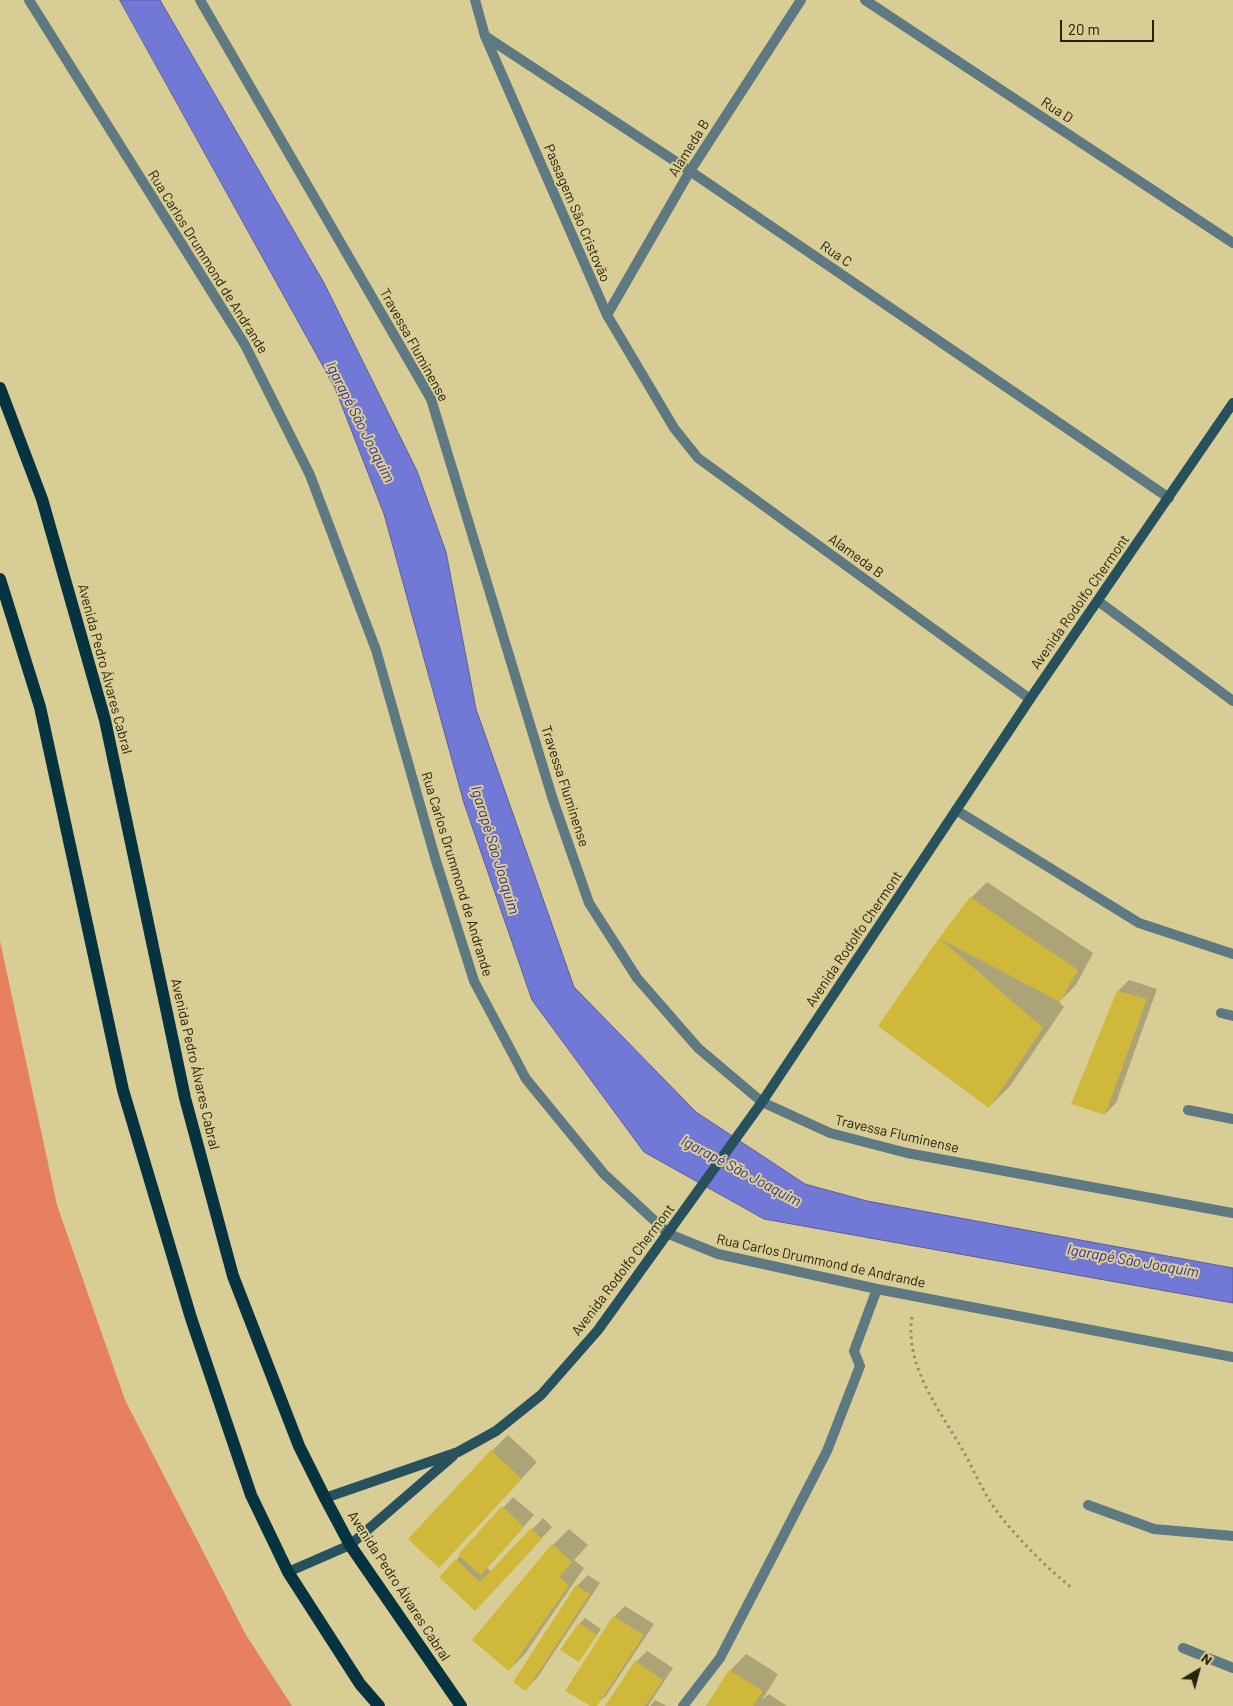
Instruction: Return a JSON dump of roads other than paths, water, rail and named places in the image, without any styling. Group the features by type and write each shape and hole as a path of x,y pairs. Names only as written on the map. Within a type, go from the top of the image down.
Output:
{"main road":[{"name":"Avenida Pedro Álvares Cabral","path":"0,388 42,499 106,720 185,1098 233,1276 299,1446 350,1545 462,1706"},
{"name":"Avenida Rodolfo Chermont","path":"325,1498 458,1452 496,1431 541,1395 598,1330 669,1234 762,1102 1030,699 1232,407"},
{"path":"0,579 40,707 123,1090 191,1318 251,1495 288,1572 360,1684 379,1706"},
{"name":"Avenida Rodolfo Chermont","path":"288,1572 350,1545 458,1452"}],"street":[{"name":"Rua Carlos Drummond de Andrande","path":"29,0 245,345 310,475 376,650 436,861 474,981 526,1079 604,1174 669,1234 718,1254 877,1289 1233,1357"},
{"name":"Travessa Fluminense","path":"200,0 432,399 553,800 589,903 637,978 698,1048 762,1102 830,1133 907,1153 1233,1213"},
{"name":"Passagem São Cristovão","path":"475,0 485,36 607,315 674,428"},
{"name":"Alameda B","path":"607,315 690,170 801,0"},
{"name":"Rua D","path":"865,0 1233,243"},
{"name":"Rua C","path":"485,36 690,170 1169,498"},
{"name":"Alameda B","path":"674,428 698,458 1030,699"},
{"path":"1098,601 1233,701"},
{"path":"956,810 1139,924 1233,954"},
{"path":"1221,1013 1233,1016"},
{"path":"1188,1110 1233,1119"},
{"path":"683,1706 720,1658 828,1451 860,1366 854,1351 877,1289"},
{"path":"1088,1505 1154,1529 1233,1536"},
{"path":"1183,1648 1233,1668"}],"water":[{"name":"Igarapé São Joaquim","path":"120,0 160,0 324,283 417,471 446,552 476,709 574,987 696,1112 805,1184 867,1201 1233,1268 1233,1303 764,1219 644,1152 532,1000 464,803 384,514 335,388"}]}
